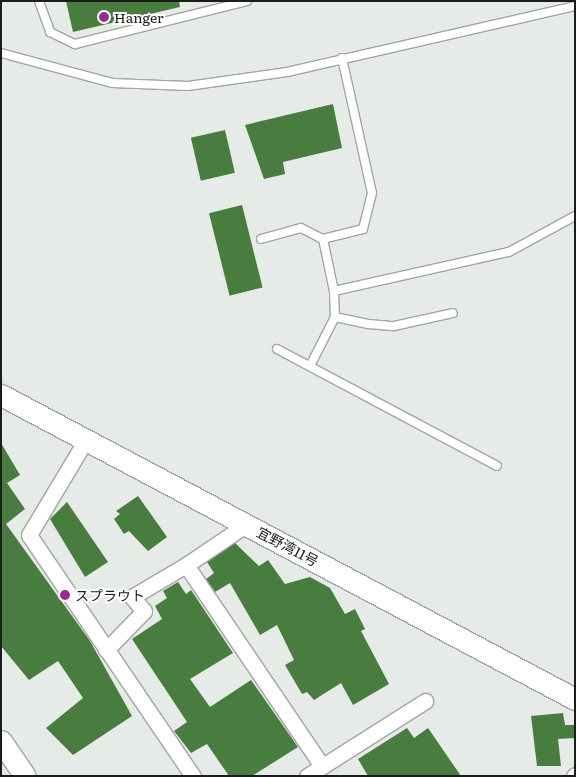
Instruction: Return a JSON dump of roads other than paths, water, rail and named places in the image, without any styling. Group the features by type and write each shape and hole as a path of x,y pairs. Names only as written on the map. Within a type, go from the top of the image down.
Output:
{"street":[{"name":"宜野湾11号","path":"1,395 88,438 575,699"},
{"path":"88,438 29,535 193,776"},
{"path":"106,650 144,611 132,597 186,565 247,524"},
{"path":"186,565 322,766"},
{"path":"308,776 425,701"},
{"path":"1,740 25,776"}],"lane":[{"path":"40,1 50,32 74,44 247,1"},
{"path":"1,53 112,83 188,86 287,72 575,6"},
{"path":"261,239 301,228 323,239 363,228 372,193 342,58"},
{"path":"334,290 509,252 575,216"},
{"path":"310,366 335,317 334,290 323,239"},
{"path":"335,317 394,326 453,313"},
{"path":"278,349 498,466"}],"place":[{"name":"Hanger","path":"104,17"},
{"name":"スプラウト","path":"65,595"}]}
